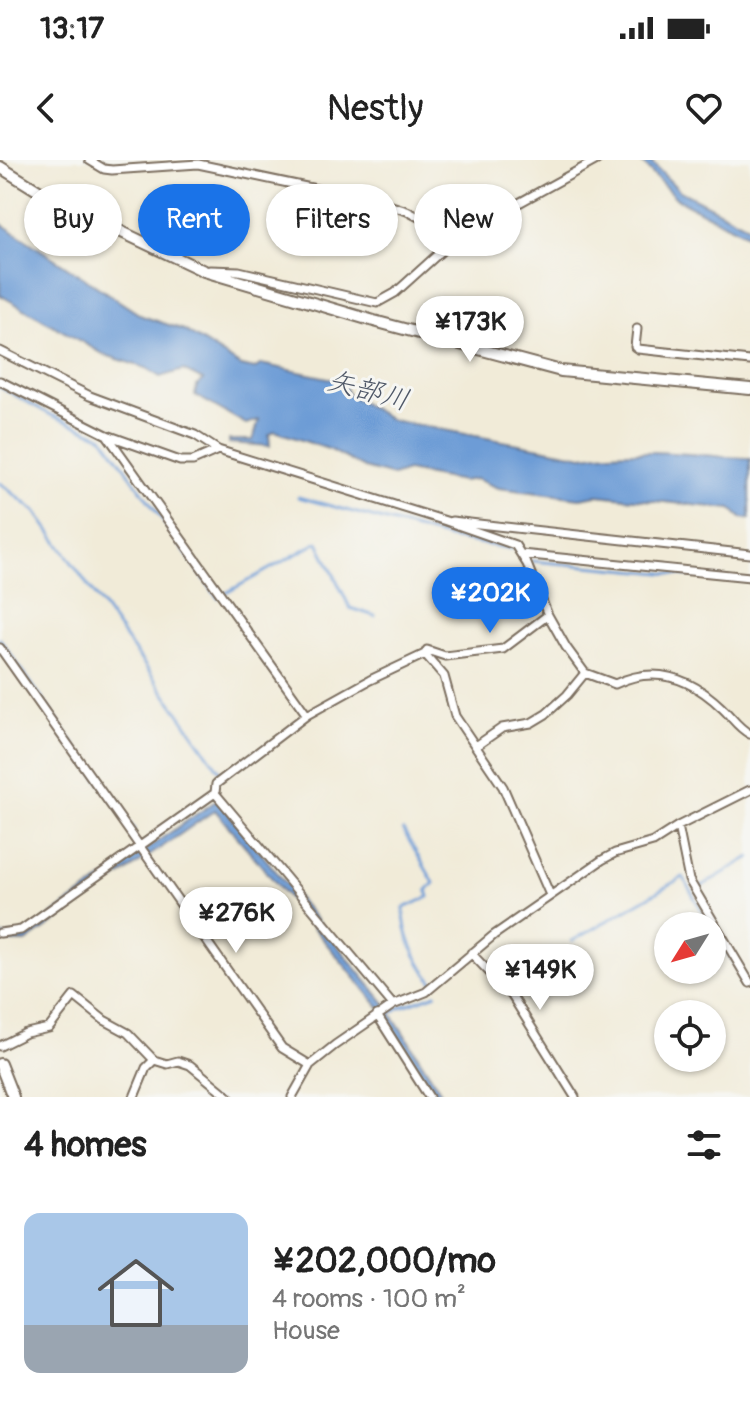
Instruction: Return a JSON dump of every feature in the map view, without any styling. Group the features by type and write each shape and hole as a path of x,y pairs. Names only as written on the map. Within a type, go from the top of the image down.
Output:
{"main road":[{"path":"0,167 50,198 204,271 561,371 750,389"},
{"path":"0,1064 13,1097"}],"street":[{"path":"89,160 112,170 198,164 382,203 414,215"},
{"path":"522,201 597,160"},
{"path":"204,271 239,271 377,303 395,293 436,256"},
{"path":"637,329 635,347 638,349 750,361"},
{"path":"0,351 90,396 195,435 218,450 515,545 548,615 585,673 615,684 635,675 684,679 721,706 742,730 750,734"},
{"path":"0,381 107,435 180,461 193,461 218,450"},
{"path":"107,435 307,715"},
{"path":"446,521 474,521 750,554"},
{"path":"521,554 750,577"},
{"path":"393,1005 215,793 216,784 307,715 425,654 427,650 445,656 503,649 548,615"},
{"path":"0,648 282,1048 310,1065"},
{"path":"425,654 444,676 455,716 503,787 550,895"},
{"path":"476,746 502,728 531,723 546,714 585,673"},
{"path":"292,1097 310,1065 377,1015 426,992 471,953 550,895 615,853 646,845 750,790"},
{"path":"0,933 21,930 215,793"},
{"path":"678,826 689,880 750,983"},
{"path":"471,953 512,996 575,1097"},
{"path":"0,1046 26,1033 49,1028 74,996 104,1020 128,1033 154,1060 190,1065 229,1097"},
{"path":"377,1015 429,1097"},
{"path":"134,1097 146,1068 154,1060"}],"water":[{"path":"639,160 649,160 680,191 750,227 750,237 677,199"},
{"path":"0,223 24,239 24,256 50,256 142,316 184,330 241,366 255,369 261,364 343,381 348,394 391,420 583,456 646,452 750,459 750,519 741,518 731,509 597,495 580,498 498,488 476,479 462,481 407,471 393,476 364,468 331,450 275,431 269,435 270,446 229,443 229,440 253,440 259,420 246,424 195,395 197,386 203,380 183,370 160,377 146,368 105,355 0,295"},
{"path":"217,800 384,1002 444,1097 436,1097 381,1009 215,810 26,942 0,942 0,936 24,934"}],"waterway":[{"path":"0,387 49,414 103,437 218,598"},
{"path":"0,483 36,512 221,773"},
{"path":"298,497 449,538 512,549"},
{"path":"226,593 318,542 350,608 375,616"},
{"path":"532,561 750,581"},
{"path":"0,639 134,830"},
{"path":"403,830 434,883 427,890 429,897 404,908 412,947 433,982"},
{"path":"697,889 750,857"},
{"path":"572,941 683,877 702,912"},
{"path":"726,951 750,990"},
{"path":"388,1015 398,1008 436,994"}],"water label":[{"name":"矢部川","path":"368,391"}]}
